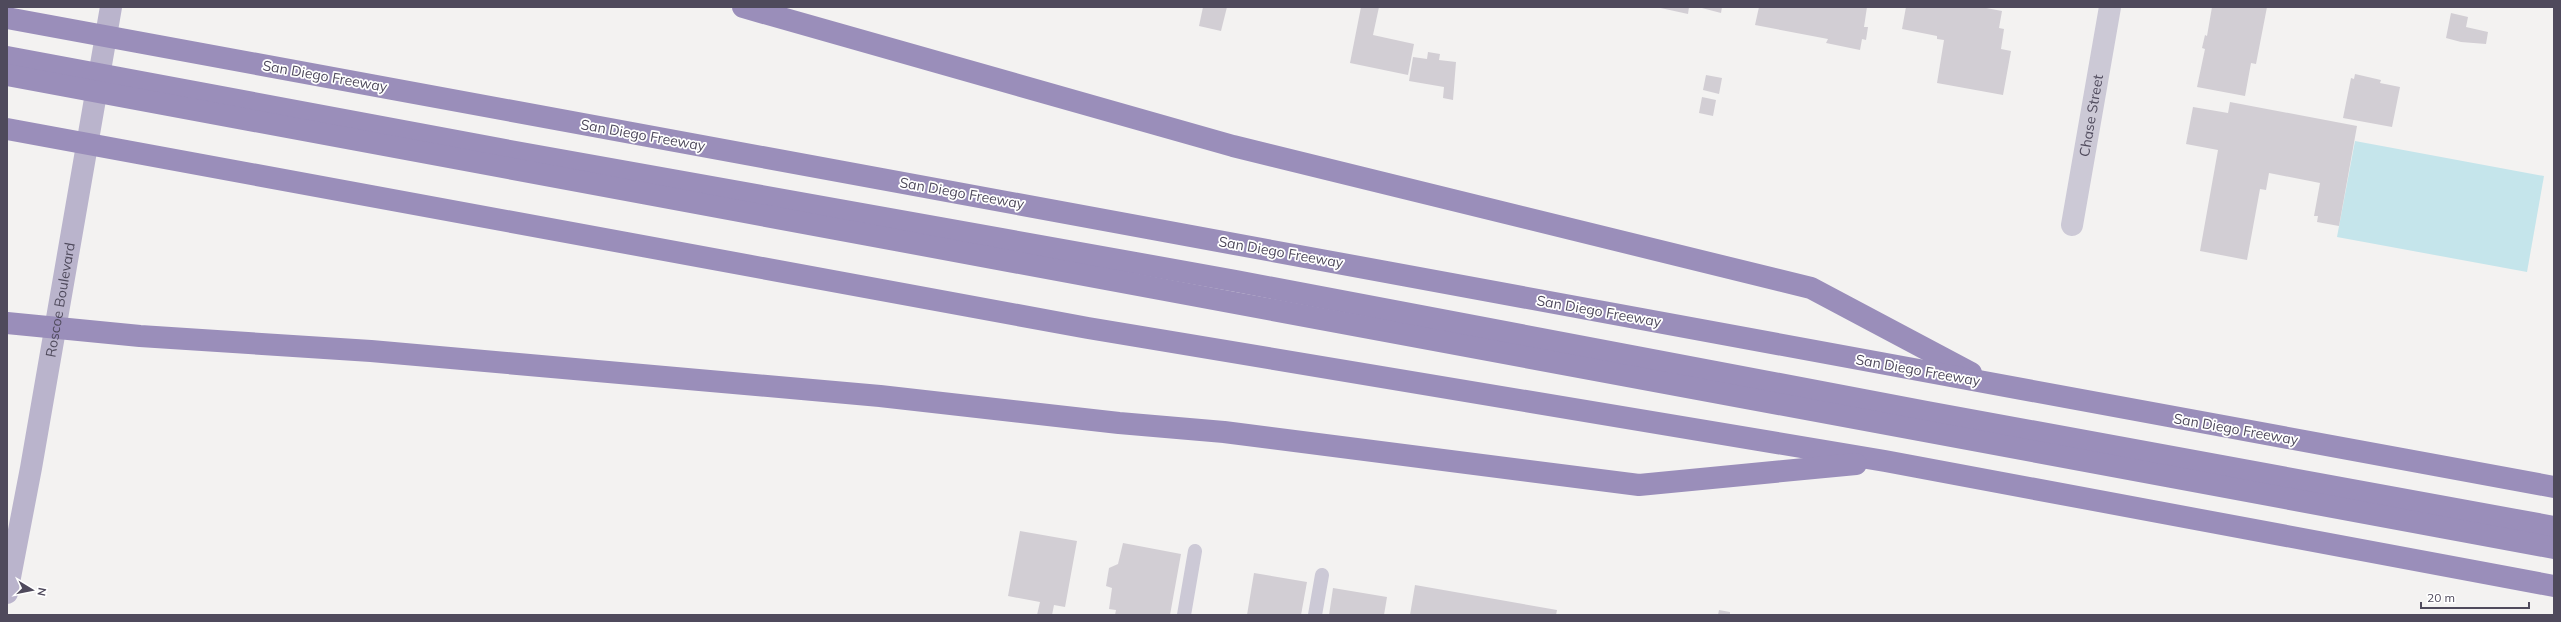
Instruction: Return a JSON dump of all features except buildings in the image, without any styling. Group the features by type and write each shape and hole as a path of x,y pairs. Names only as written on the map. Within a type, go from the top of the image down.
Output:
{"highway":[{"path":"743,7 1233,146 1811,288 1990,383"},
{"name":"San Diego Freeway","path":"7,18 2554,487"},
{"path":"7,57 302,120 826,228 1119,280 1375,330 2554,548"},
{"path":"7,75 302,120 1236,281 1911,409 2554,527"},
{"path":"7,129 292,183 1088,328 1885,461 2554,586"},
{"path":"7,323 54,329 379,352 880,396 1111,422 1231,432 1639,485 1885,461"}],"main road":[{"name":"Roscoe Boulevard","path":"7,593 32,468 54,329 111,7"}],"street":[{"name":"Chase Street","path":"2072,225 2110,7"}],"lane":[{"path":"1184,615 1195,551"},
{"path":"1315,615 1322,575"}],"shaded area":[{"path":"2355,141 2544,176 2527,272 2337,237"}]}
